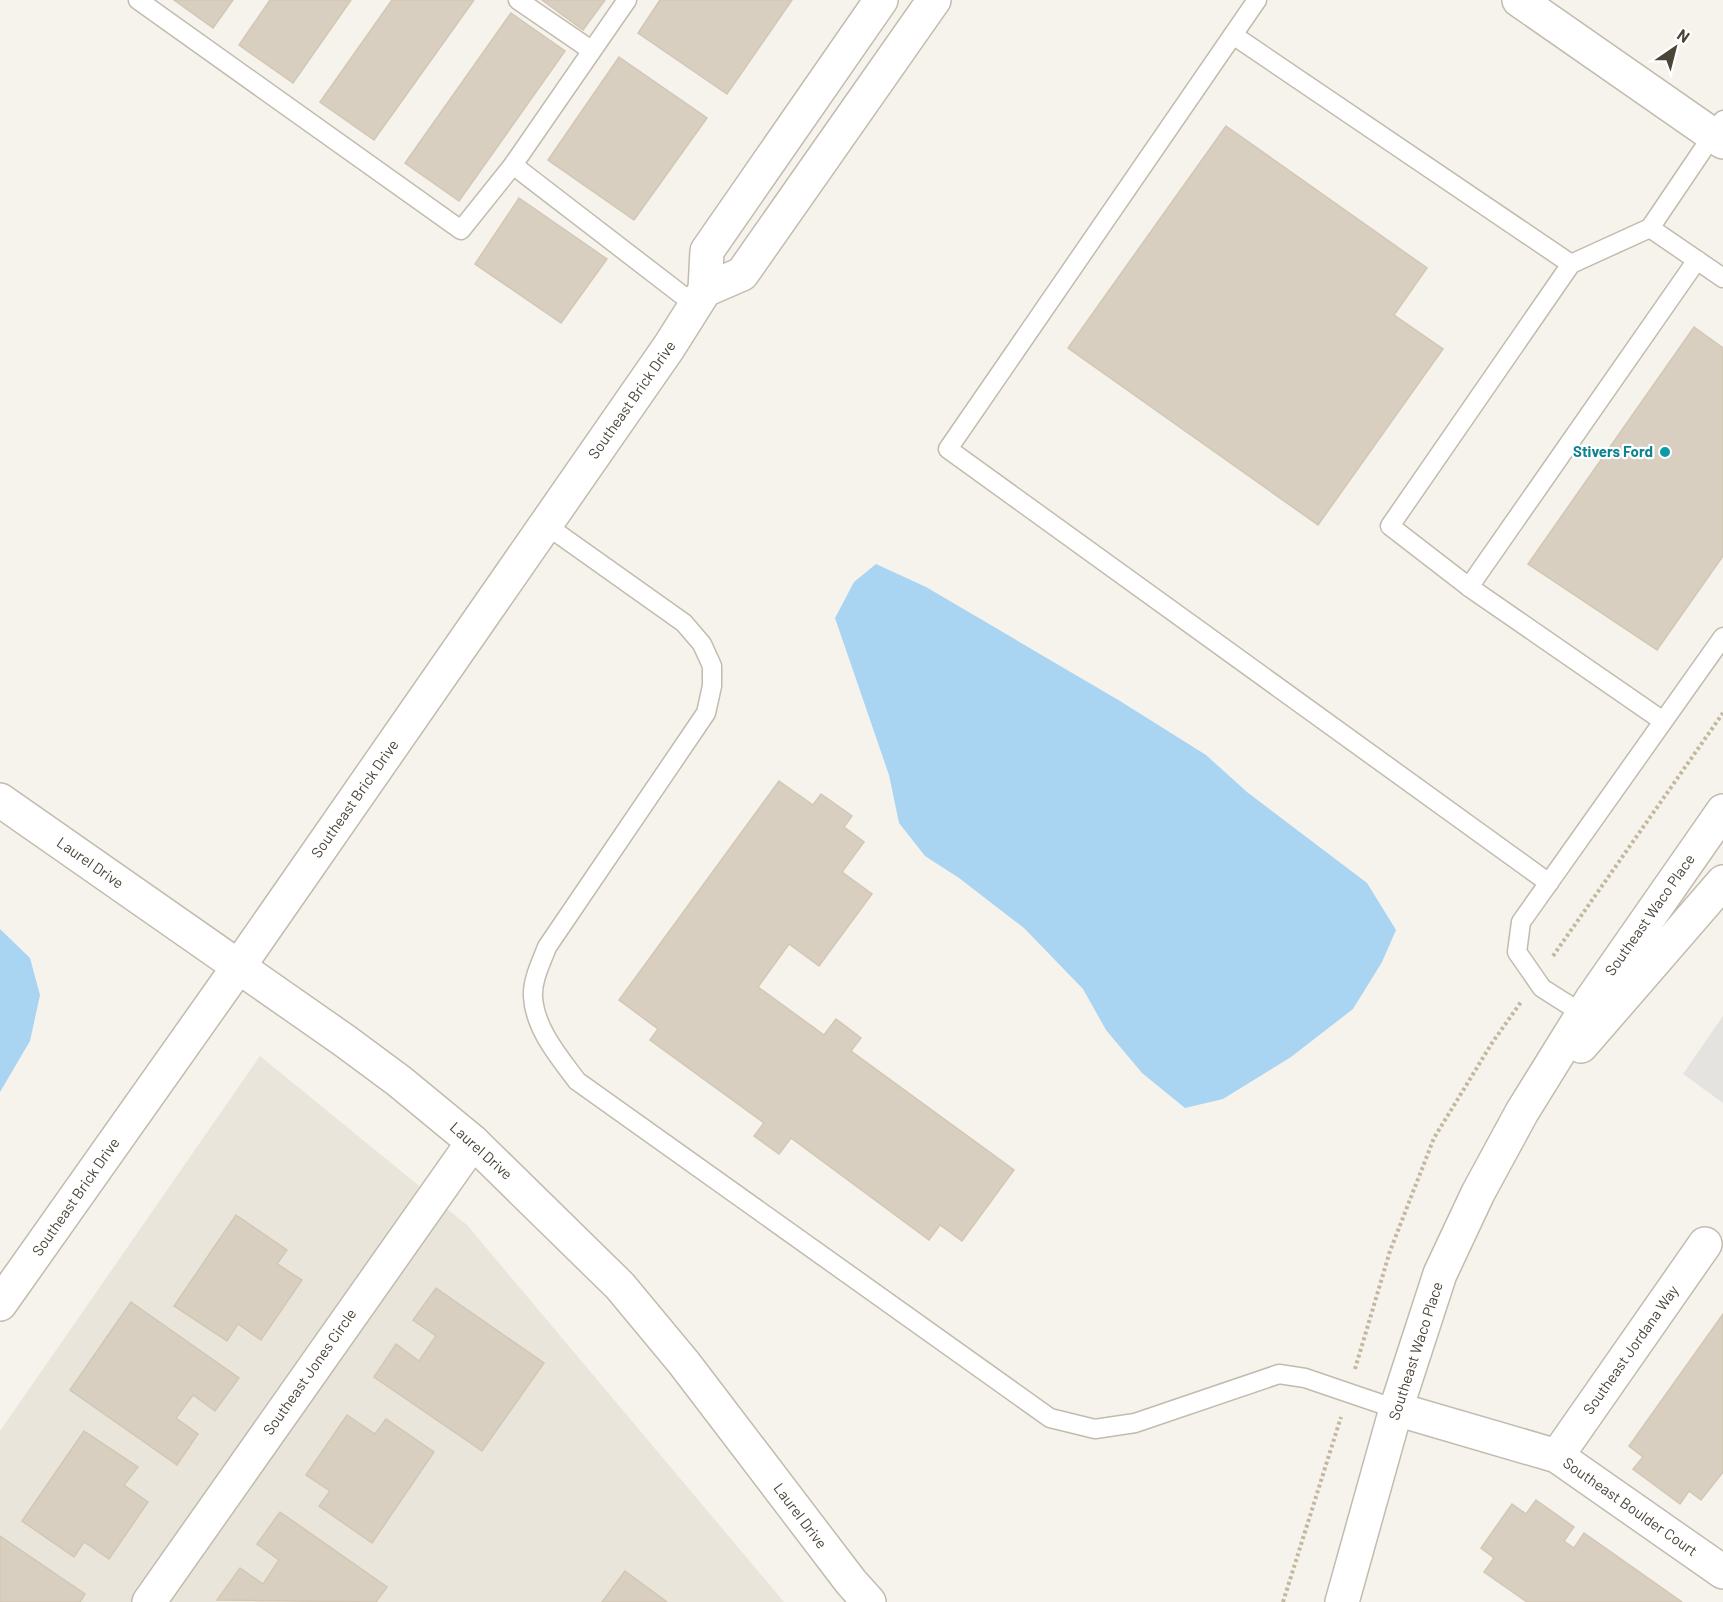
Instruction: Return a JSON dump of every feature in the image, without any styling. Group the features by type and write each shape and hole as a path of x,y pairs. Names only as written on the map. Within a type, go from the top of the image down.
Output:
{"street":[{"path":"700,297 707,251 881,0"},
{"path":"700,297 742,274 934,0"},
{"path":"1519,0 1720,132"},
{"name":"Southeast Brick Drive","path":"0,1304 546,525 700,297"},
{"name":"Laurel Drive","path":"0,800 239,966 399,1081 473,1142 620,1286 684,1363 852,1595"},
{"name":"Southeast Waco Place","path":"1342,1602 1396,1409 1440,1274 1478,1193 1522,1112 1583,1014 1723,811"},
{"name":"Southeast Waco Place","path":"1522,1112 1723,882"},
{"name":"Southeast Jones Circle","path":"148,1602 473,1142"},
{"name":"Southeast Jordana Way","path":"1557,1456 1705,1244"},
{"name":"Southeast Boulder Court","path":"1396,1409 1557,1456 1722,1568"}],"lane":[{"path":"138,0 461,230 513,165 627,0"},
{"path":"518,0 591,50"},
{"path":"1257,0 948,448 1549,883"},
{"path":"1233,35 1571,264"},
{"path":"1663,721 1468,586 1390,526 1571,264 1650,228 1720,132"},
{"path":"513,165 700,297"},
{"path":"1650,228 1723,278"},
{"path":"1468,586 1697,260"},
{"path":"546,525 684,622 702,644 712,666 712,686 706,713 547,947 536,975 533,998 540,1025 556,1054 577,1081 1050,1418 1095,1429 1135,1423 1279,1374 1305,1378 1396,1409"},
{"path":"1583,1014 1542,988 1517,952 1521,922 1723,637"}],"shaded area":[{"path":"1723,1016 1723,1103 1683,1074"},
{"path":"260,1056 467,1225 784,1602 0,1602 0,1431"}],"water":[{"path":"876,564 926,587 1120,701 1206,755 1247,792 1367,883 1396,930 1382,962 1353,1009 1291,1057 1223,1099 1185,1108 1142,1073 1106,1030 1083,989 1024,928 959,878 925,856 899,823 889,775 835,618 854,582"},
{"path":"0,929 30,958 40,995 30,1041 0,1092"}],"building":[{"path":"174,0 233,0 213,28"},
{"path":"270,0 351,0 293,83 239,45"},
{"path":"392,0 474,0 374,140 320,102"},
{"path":"542,0 605,0 583,30"},
{"path":"660,0 792,0 727,94 638,33"},
{"path":"511,13 565,51 459,201 405,163"},
{"path":"619,57 707,118 634,220 548,160"},
{"path":"1226,126 1427,268 1394,315 1443,349 1318,525 1068,348"},
{"path":"519,198 607,259 561,323 475,264"},
{"name":"Stivers Ford","path":"1694,327 1723,348 1723,556 1657,650 1528,564"},
{"path":"779,781 813,805 821,794 852,816 844,827 864,842 842,872 872,894 819,966 789,944 758,987 824,1035 836,1019 861,1038 851,1051 1014,1170 962,1241 940,1225 929,1240 791,1138 779,1154 754,1136 764,1123 650,1040 658,1029 619,1000"},
{"path":"236,1215 287,1250 277,1264 302,1280 261,1340 238,1324 227,1341 174,1306"},
{"path":"436,1288 544,1363 482,1451 374,1377 396,1344 419,1361 436,1336 413,1320"},
{"path":"131,1302 239,1378 215,1411 193,1395 176,1418 198,1434 177,1465 70,1390"},
{"path":"1723,1314 1723,1472 1701,1500 1689,1491 1680,1504 1633,1469 1643,1457 1629,1446"},
{"path":"347,1415 375,1434 386,1419 434,1452 372,1543 319,1506 330,1491 306,1475"},
{"path":"84,1431 138,1467 124,1485 148,1502 109,1559 84,1542 74,1557 22,1521"},
{"path":"1536,1500 1574,1527 1564,1541 1574,1548 1584,1533 1682,1602 1527,1602 1484,1572 1494,1558 1481,1548 1512,1504 1526,1514"},
{"path":"280,1512 387,1587 376,1602 217,1600 240,1568 263,1584 279,1560 257,1544"},
{"path":"0,1536 85,1594 80,1602 0,1602"},
{"path":"625,1571 667,1602 602,1602"}],"place":[{"name":"Stivers Ford","path":"1665,452"}]}
